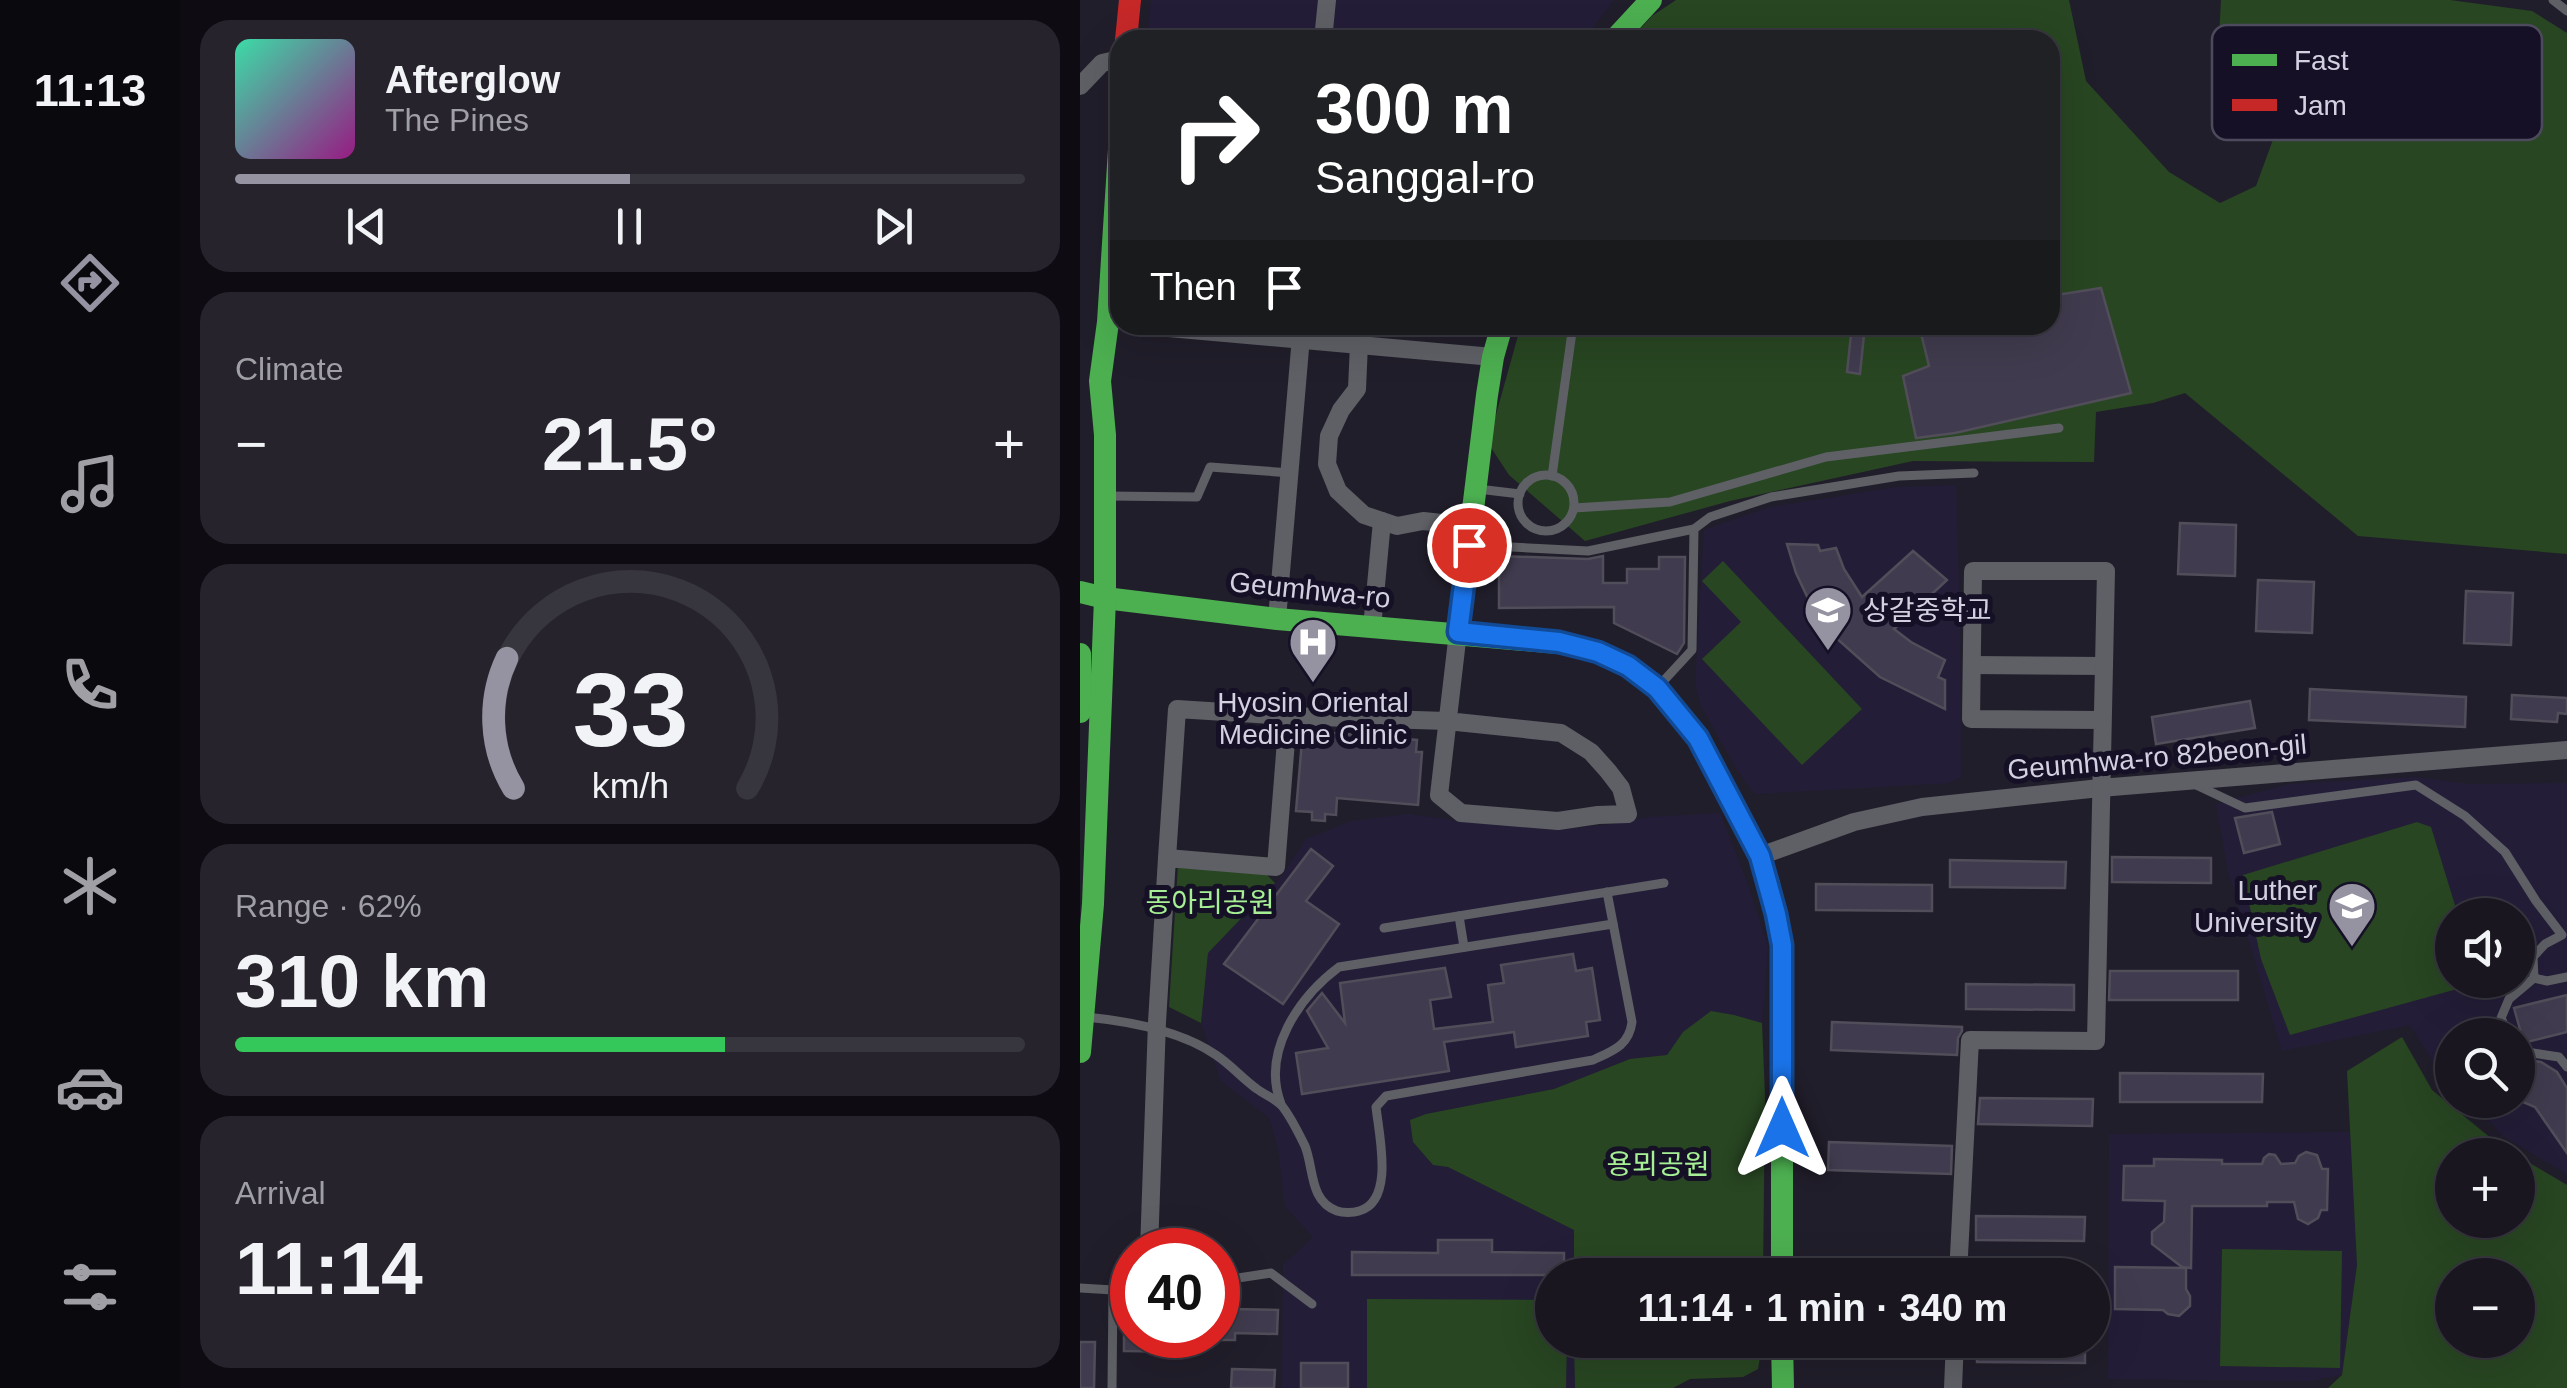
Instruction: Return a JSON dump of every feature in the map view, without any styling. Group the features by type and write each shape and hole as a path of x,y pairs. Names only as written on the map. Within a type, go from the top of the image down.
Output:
{"street":[{"path":"1127,30 1130,0"},
{"path":"1324,30 1327,0"},
{"path":"1621,30 1643,1"},
{"path":"1080,86 1102,63 1110,61"},
{"path":"1080,1052 1093,904 1105,598 1105,436 1100,382 1111,335"},
{"path":"1277,619 1301,335"},
{"path":"1312,335 1359,344 1493,357"},
{"path":"1150,1228 1157,1031 1177,709 1447,720 1561,733 1592,752 1621,788 1628,814 1558,821 1461,813 1439,795 1447,720 1493,357 1499,335"},
{"path":"1359,344 1357,389 1329,436 1326,464 1338,491 1364,514 1382,521 1397,526 1423,521 1470,535"},
{"path":"1080,403 1100,382"},
{"path":"1372,628 1382,521"},
{"path":"1959,1258 1970,1040 2096,1041 2106,570 1973,571 1970,719 2102,720"},
{"name":"Geumhwa-ro","path":"1080,592 1277,619 1559,642 1598,652 1628,666 1657,688 1698,738 1760,856 1769,884 1782,945 1782,1258"},
{"path":"1080,654 1080,712"},
{"path":"1972,664 2104,666"},
{"path":"1167,858 1276,867 1288,716"},
{"name":"Geumhwa-ro 82beon-gil","path":"1760,856 1854,822 1922,807 2100,788 2567,750"},
{"path":"1782,1358 1783,1388"},
{"path":"1953,1388 1954,1358"}],"lane":[{"path":"2553,0 2567,11"},
{"path":"1552,476 1572,335"},
{"path":"1574,508 1670,502 1826,458 2060,428"},
{"path":"1104,496 1197,497 1210,467 1291,472"},
{"path":"1470,535 1588,551 1694,529 1710,516 1771,496 1899,476 1974,472"},
{"path":"1552,476 1566,482 1574,508 1558,528 1540,530 1532,527 1520,512 1520,494 1531,479 1552,476"},
{"path":"1476,489 1520,494"},
{"path":"1657,688 1692,650 1694,529"},
{"path":"2187,781 2244,808 2416,785 2465,816 2505,852 2536,901 2564,935 2546,944 2535,956"},
{"path":"1384,928 1664,883"},
{"path":"1607,892 1632,1022 1622,1046 1592,1060 1386,1096 1376,1108 1383,1172 1380,1190 1370,1208 1355,1213 1335,1211 1318,1195 1306,1148 1276,1092 1281,1042 1294,1014 1316,984 1339,967 1613,924"},
{"path":"1459,916 1464,947"},
{"path":"2535,978 2567,978"},
{"path":"1083,1016 1120,1020 1183,1038 1215,1054 1281,1104"},
{"path":"2535,1053 2559,1057 2567,1066"},
{"path":"1240,1278 1271,1273 1312,1304"},
{"path":"1080,1288 1110,1290"},
{"path":"1112,1358 1112,1388"}],"shaded area":[{"path":"1151,0 1614,0 1591,30 1148,30"},
{"name":"상갈중학교","path":"1956,485 1961,777 1949,783 1755,794 1701,706 1695,684 1704,530 1770,507 1897,487"},
{"name":"Luther University","path":"2415,777 2468,784 2567,783 2567,1174 2535,1155 2535,1138 2506,1138 2487,1118 2535,1118 2535,1018 2435,1018 2435,1065 2410,1025 2282,1051 2228,871 2216,804 2289,784"},
{"path":"1720,813 1768,946 1762,1023 1734,1015 1683,1032 1667,1055 1630,1059 1554,1089 1426,1114 1413,1142 1433,1165 1448,1167 1574,1230 1574,1258 1535,1258 1535,1358 1574,1358 1575,1388 1282,1388 1283,1265 1313,1237 1285,1206 1278,1148 1269,1118 1221,1081 1201,1023 1208,953 1282,876 1306,839 1351,821 1408,814 1558,830 1649,817"},
{"path":"2350,1132 2357,1265 2342,1375 2309,1381 2108,1379 2109,1134"}],"green space":[{"path":"1676,0 2069,0 2086,81 2169,172 2220,203 2256,186 2273,140 2542,140 2542,25 2220,25 2221,0 2450,0 2532,11 2567,33 2567,554 2358,536 2185,393 2153,403 2096,412 2094,462 1913,461 1730,501 1585,541 1509,475 1488,443 1518,335 2060,335 2060,30 1639,30"},
{"path":"1723,561 1862,709 1802,765 1702,659 1741,622 1702,581"},
{"path":"2417,822 2431,827 2453,898 2435,898 2435,995 2290,1035 2261,959 2243,875"},
{"name":"동아리공원","path":"1178,865 1266,874 1275,883 1208,953 1201,1023 1169,1007"},
{"name":"용뫼공원","path":"1711,1011 1762,1023 1763,1258 1574,1258 1574,1230 1448,1167 1433,1165 1413,1142 1410,1120 1554,1089 1630,1059 1667,1055 1683,1032"},
{"path":"2402,1037 2435,1092 2435,1118 2466,1118 2491,1138 2435,1138 2435,1238 2535,1238 2535,1166 2567,1185 2567,1388 2328,1388 2342,1375 2357,1265 2347,1071"},
{"path":"2222,1249 2342,1251 2340,1368 2220,1366"},
{"path":"1367,1299 1535,1300 1535,1358 1567,1358 1566,1388 1367,1388"},
{"path":"1574,1358 1760,1358 1758,1369 1743,1377 1690,1379 1673,1388 1575,1388"}],"building":[{"path":"2101,288 2131,393 1955,433 1916,438 1903,376 1929,366 1921,335 2060,335 2060,294"},
{"path":"1851,335 1864,335 1860,374 1847,372"},
{"path":"2180,523 2236,525 2235,576 2178,574"},
{"path":"1787,544 1818,545 1820,551 1836,548 1862,597 1913,551 1947,580 1894,629 1945,660 1938,677 1945,680 1945,709 1880,677 1835,637 1814,611"},
{"path":"1499,556 1603,556 1603,583 1627,583 1627,569 1659,569 1659,557 1685,557 1684,643 1677,654 1614,623 1614,607 1499,608"},
{"path":"2258,580 2314,582 2312,633 2256,631"},
{"path":"2466,591 2513,593 2511,645 2464,643"},
{"path":"2310,689 2466,697 2465,727 2309,720"},
{"path":"2512,695 2567,698 2567,714 2558,713 2557,722 2511,719"},
{"path":"2250,701 2255,728 2156,744 2152,717"},
{"path":"1308,731 1417,740 1416,752 1422,752 1418,805 1337,798 1336,815 1325,814 1325,821 1312,820 1312,812 1296,811 1302,741 1307,742"},
{"path":"2272,812 2280,844 2244,853 2235,818"},
{"path":"1311,849 1333,866 1306,901 1339,924 1283,1004 1224,964"},
{"path":"2112,857 2211,858 2211,883 2112,882"},
{"path":"1950,860 2066,862 2065,888 1950,887"},
{"path":"1816,884 1932,885 1932,911 1816,910"},
{"path":"1573,954 1576,971 1592,968 1600,1020 1586,1022 1588,1036 1516,1047 1514,1032 1444,1042 1449,1071 1302,1094 1296,1053 1328,1048 1307,1011 1322,993 1345,1023 1340,983 1445,968 1451,997 1430,1000 1434,1029 1493,1022 1488,985 1504,983 1501,965"},
{"path":"2110,971 2238,971 2238,1000 2109,1000"},
{"path":"1966,984 2074,985 2074,1010 1966,1009"},
{"path":"2567,995 2567,1032 2535,1040 2535,1018 2517,1018 2514,1008"},
{"path":"1832,1022 1962,1027 1962,1031 1957,1055 1831,1050"},
{"path":"2535,1061 2557,1072 2567,1088 2567,1153 2535,1107"},
{"path":"2120,1073 2263,1074 2262,1102 2120,1102"},
{"path":"1980,1098 2093,1099 2092,1126 1978,1124"},
{"path":"1829,1142 1952,1146 1951,1174 1828,1170"},
{"path":"2306,1152 2317,1155 2322,1169 2328,1169 2327,1210 2321,1210 2318,1218 2308,1224 2298,1219 2294,1202 2192,1206 2191,1268 2182,1267 2152,1244 2152,1232 2164,1222 2165,1201 2123,1200 2124,1166 2154,1166 2154,1159 2262,1164 2269,1154 2275,1155 2281,1164 2295,1163"},
{"path":"1976,1216 2085,1217 2084,1241 1976,1240"},
{"path":"1438,1240 1492,1240 1492,1252 1564,1253 1564,1258 1535,1258 1535,1275 1352,1275 1352,1252 1438,1253"},
{"path":"2115,1267 2186,1268 2190,1306 2179,1316 2163,1310 2115,1309"},
{"path":"1240,1309 1278,1310 1277,1334 1240,1333"},
{"path":"1080,1342 1095,1342 1094,1388 1080,1388"},
{"path":"1977,1358 2085,1358 2085,1363 1977,1362"},
{"path":"1301,1363 1348,1363 1348,1388 1301,1388"},
{"path":"1232,1369 1275,1370 1274,1388 1231,1388"}],"traffic: fast":[{"path":"1623,30 1651,0"},
{"path":"1080,1052 1093,904 1105,598 1105,435 1100,381 1110,291"},
{"path":"1458,632 1487,395 1499,335"},
{"path":"1080,592 1277,619 1559,643 1598,652 1628,665 1657,688 1698,738 1760,856 1769,884 1782,945 1782,1258"},
{"path":"1080,654 1080,712"},
{"path":"1782,1358 1783,1388"}],"traffic: jam":[{"path":"1127,30 1130,0"}],"place":[{"name":"상갈중학교","path":"1828,652"},
{"name":"Hyosin Oriental Medicine Clinic","path":"1313,684"},
{"name":"Luther University","path":"2352,948"}],"route":[{"path":"1469,545 1458,632 1559,642 1598,652 1628,666 1657,688 1698,738 1760,856 1776,914 1782,945 1782,1128"}]}
